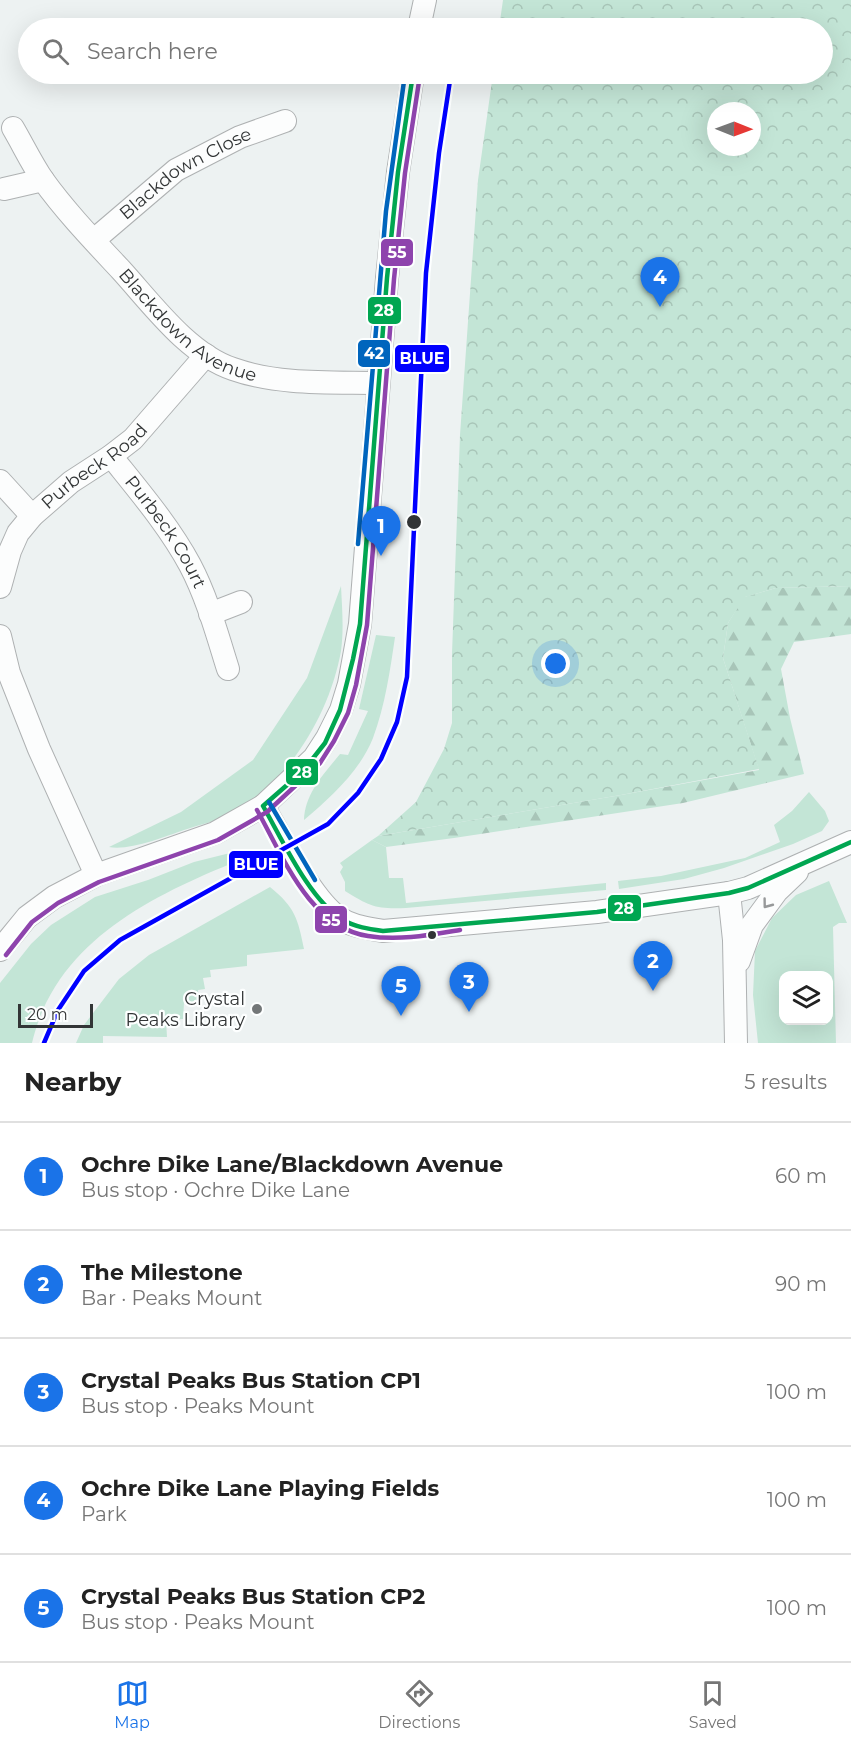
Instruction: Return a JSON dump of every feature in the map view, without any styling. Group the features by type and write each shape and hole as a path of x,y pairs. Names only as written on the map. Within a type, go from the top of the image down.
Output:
{"street":[{"path":"421,18 425,0"},
{"path":"0,950 27,917 54,897 96,875 204,838 263,806 314,758 341,710 349,684 360,624 378,383 398,172 411,84"},
{"name":"Blackdown Close","path":"94,240 177,170 240,137 285,121"},
{"name":"Blackdown Avenue","path":"13,129 43,180 94,240 174,328 206,355 231,369 259,376 304,381 378,383"},
{"path":"4,189 43,180"},
{"name":"Purbeck Road","path":"0,586 18,533 32,516 71,482 133,439 206,355"},
{"name":"Purbeck Court","path":"111,456 157,515 190,565 210,614 228,669"},
{"path":"0,481 32,516"},
{"name":"Purbeck Court","path":"210,614 241,602"},
{"path":"0,636 9,673 34,738 96,875"},
{"path":"263,806 309,884 323,903 339,918 356,926 382,931 597,912 729,893 748,888 851,843"},
{"path":"733,977 752,925 777,891 807,862"},
{"path":"729,893 734,940 736,1043"}],"green space":[{"path":"503,0 851,0 851,586 776,588 745,597 728,623 723,658 759,769 378,836 416,802 444,749 452,723 452,654 460,435 478,180 492,84 833,84 833,18 500,18"},
{"path":"341,586 342,643 335,675 317,722 289,765 253,800 226,816 146,843 117,848 109,847 181,812 253,760 307,678"},
{"path":"851,586 851,634 794,642 781,669 804,774 683,803 454,838 386,847 372,840 378,836 759,770 723,658 728,623 744,597 776,588"},
{"path":"376,635 395,637 384,701 373,738 352,773 304,820 308,801 316,784 340,754 348,755 368,711 359,709"},
{"path":"809,792 825,811 829,821 822,831 793,844 724,868 684,879 619,889 618,881 661,876 745,858 780,842 774,825 792,811"},
{"path":"372,840 386,847 389,878 403,878 406,903 606,883 606,890 406,908 380,907 368,904 345,891 345,882 340,872 343,867 340,863"},
{"path":"238,851 255,854 184,884 150,902 118,922 89,946 64,974 45,1006 32,1043 0,1043 0,983 31,944 51,925 95,897 194,862"},
{"path":"829,881 847,923 839,923 833,927 836,1043 758,1043 753,995 755,951 772,918 796,895"},
{"path":"270,887 285,901 294,914 304,949 247,955 247,966 210,970 211,977 203,978 205,989 198,990 199,1001 184,1003 183,1019 166,1020 167,1037 103,1036 103,1043 76,1043 84,1025 119,979 149,955"}],"transit line":[{"name":"42","path":"358,544 386,211 404,84"},
{"name":"28","path":"411,84 398,172 387,278 360,624 340,710 325,743 303,771 263,806 288,852 308,884 331,911 352,924 383,931 597,912 729,893 748,888 851,842"},
{"name":"55","path":"6,955 32,922 58,903 99,882 218,840 267,812 320,763 348,713 356,685 367,625 394,279 405,173 419,84"},
{"name":"BLUE","path":"44,1043 58,1010 84,971 120,940 328,824 358,793 381,759 397,722 407,677 426,273 439,153 449,84"},
{"name":"42","path":"269,802 315,880"},
{"name":"55","path":"257,810 300,887 329,919 347,930 368,936 391,938 460,930"}],"place":[{"name":"Ochre Dike Lane Playing Fields","path":"660,307"},
{"name":"Ochre Dike Lane/Blackdown Avenue","path":"381,556"},
{"name":"The Milestone","path":"653,991"},
{"name":"Crystal Peaks Library","path":"257,1009"},
{"name":"Crystal Peaks Bus Station CP1","path":"469,1012"},
{"name":"Crystal Peaks Bus Station CP2","path":"401,1016"}]}
